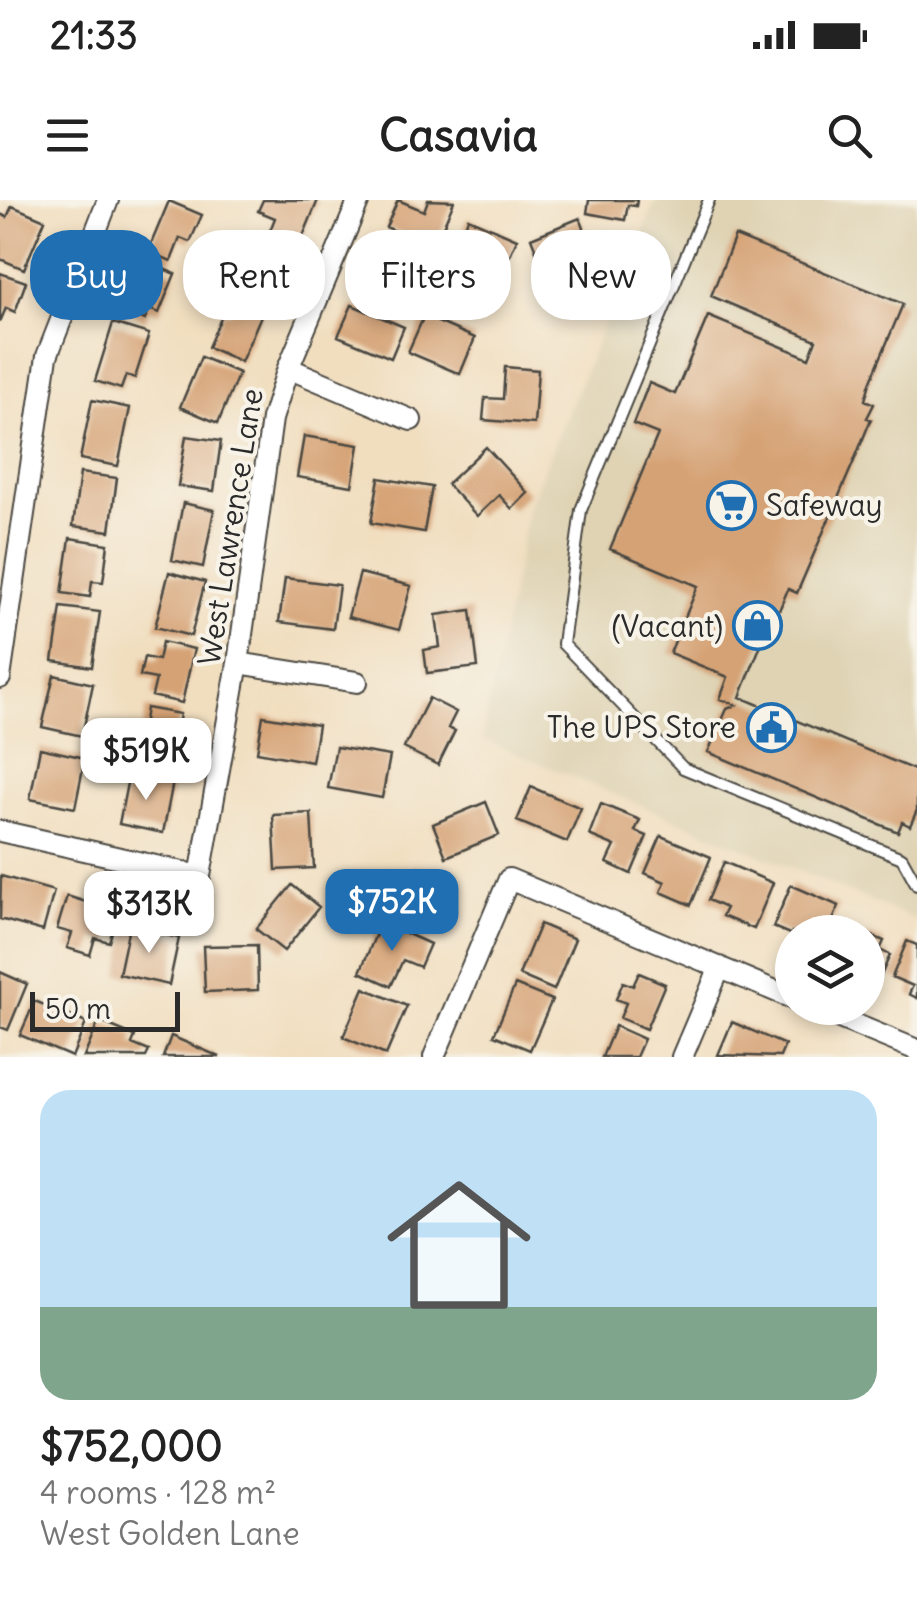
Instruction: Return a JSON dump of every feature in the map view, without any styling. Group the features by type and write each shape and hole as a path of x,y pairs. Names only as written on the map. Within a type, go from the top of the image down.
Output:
{"street":[{"path":"0,678 47,356 108,200"},
{"name":"West Lawrence Lane","path":"0,831 200,876 238,664 272,419 288,368 359,200"},
{"path":"288,368 411,420"},
{"path":"238,664 357,682"},
{"path":"434,1057 510,879 775,991"},
{"path":"682,1057 720,968"},
{"path":"856,1025 917,1050"}],"lane":[{"path":"709,200 581,510 563,644 684,768 902,858 917,885"}],"shaded area":[{"path":"656,200 917,200 917,920 482,739 529,505 606,320 671,320 671,230 644,230"}],"building":[{"path":"263,200 318,200 306,230 270,230 275,218 258,211"},
{"path":"398,200 424,211 428,200 454,201 442,230 386,227"},
{"path":"589,200 637,200 636,206 628,205 625,220 587,213"},
{"path":"169,201 202,215 195,230 183,230 183,239 180,238 171,261 163,258 163,230 157,230"},
{"path":"12,206 45,220 41,230 30,230 30,255 24,269 0,259 0,214 7,217"},
{"path":"468,218 496,230 463,230"},
{"path":"580,218 585,230 551,230"},
{"path":"735,236 903,304 870,383 865,400 874,404 867,418 871,419 854,461 797,593 788,589 776,618 772,617 740,697 917,771 917,810 910,826 902,822 898,832 708,752 727,709 736,705 720,699 728,677 670,653 698,586 610,549 658,434 633,424 649,383 675,394 708,316 809,358 816,340 711,296"},
{"path":"163,269 175,274 163,303"},
{"path":"0,273 26,282 15,312 6,308 0,322"},
{"path":"220,320 259,320 241,362 208,347"},
{"path":"345,320 387,320 404,327 391,358 338,336"},
{"path":"422,320 433,320 475,338 460,374 408,352"},
{"path":"113,323 149,334 135,378 126,375 121,389 95,381"},
{"path":"201,357 239,373 218,423 180,407"},
{"path":"505,367 538,370 534,424 483,420 485,398 503,399"},
{"path":"92,400 130,408 118,466 80,459"},
{"path":"186,436 221,441 214,491 178,486"},
{"path":"304,436 359,445 352,486 297,477"},
{"path":"486,447 528,493 512,509 499,495 477,516 447,484"},
{"path":"80,473 117,478 110,531 73,526"},
{"path":"379,478 432,487 424,532 371,523"},
{"path":"183,503 214,510 203,567 172,560"},
{"path":"70,538 108,544 103,582 92,581 90,597 62,593"},
{"path":"169,572 205,582 191,636 155,627"},
{"path":"360,573 411,586 399,630 348,617"},
{"path":"285,578 339,585 333,629 279,622"},
{"path":"61,607 100,612 92,667 53,661"},
{"path":"471,610 478,667 427,673 424,650 440,647 436,615"},
{"path":"162,642 194,649 182,703 152,696 156,679 140,676 144,657 158,660"},
{"path":"54,675 93,684 82,736 42,727"},
{"path":"429,698 456,712 448,728 455,731 438,765 404,748"},
{"path":"146,708 180,714 171,767 143,762 146,747 140,746"},
{"path":"263,716 318,725 312,762 257,752"},
{"path":"336,747 390,756 382,798 328,788"},
{"path":"40,748 85,758 75,808 30,799"},
{"path":"129,773 173,782 163,833 119,824"},
{"path":"531,787 581,808 567,842 517,821"},
{"path":"486,802 499,835 446,857 433,824"},
{"path":"601,804 640,820 635,831 647,836 631,874 607,863 615,846 589,835"},
{"path":"311,813 314,868 276,870 273,815"},
{"path":"661,836 711,857 691,905 661,892 665,882 645,873"},
{"path":"724,862 773,883 754,929 722,916 726,908 708,900"},
{"path":"418,867 456,883 442,916 437,914 431,928 398,914"},
{"path":"1,876 54,891 43,931 0,919"},
{"path":"292,885 319,907 284,951 256,929"},
{"path":"791,885 839,906 835,915 778,915"},
{"path":"67,896 118,912 109,942 95,938 90,955 67,948 72,933 57,929"},
{"path":"381,922 430,944 420,967 403,960 391,986 360,972"},
{"path":"540,924 575,939 554,990 519,975"},
{"path":"129,927 179,938 169,985 119,974"},
{"path":"907,941 917,945 917,998 909,994 913,986 892,977"},
{"path":"257,945 258,990 205,992 203,946"},
{"path":"0,972 27,984 8,1030 0,1027"},
{"path":"639,973 665,984 646,1029 620,1018 626,1003 616,999 623,982 633,986"},
{"path":"515,985 552,1000 530,1050 494,1035"},
{"path":"364,988 407,1006 386,1055 343,1037"},
{"path":"35,1001 86,1023 72,1057 20,1035"},
{"path":"99,1021 135,1036 132,1044 149,1051 146,1057 84,1057"},
{"path":"732,1022 785,1045 780,1057 718,1055"},
{"path":"615,1026 644,1039 636,1057 602,1057"},
{"path":"171,1036 220,1057 163,1057"}],"place":[{"name":"Safeway","path":"731,505"},
{"name":"(Vacant)","path":"758,626"},
{"name":"The UPS Store","path":"771,727"}]}
